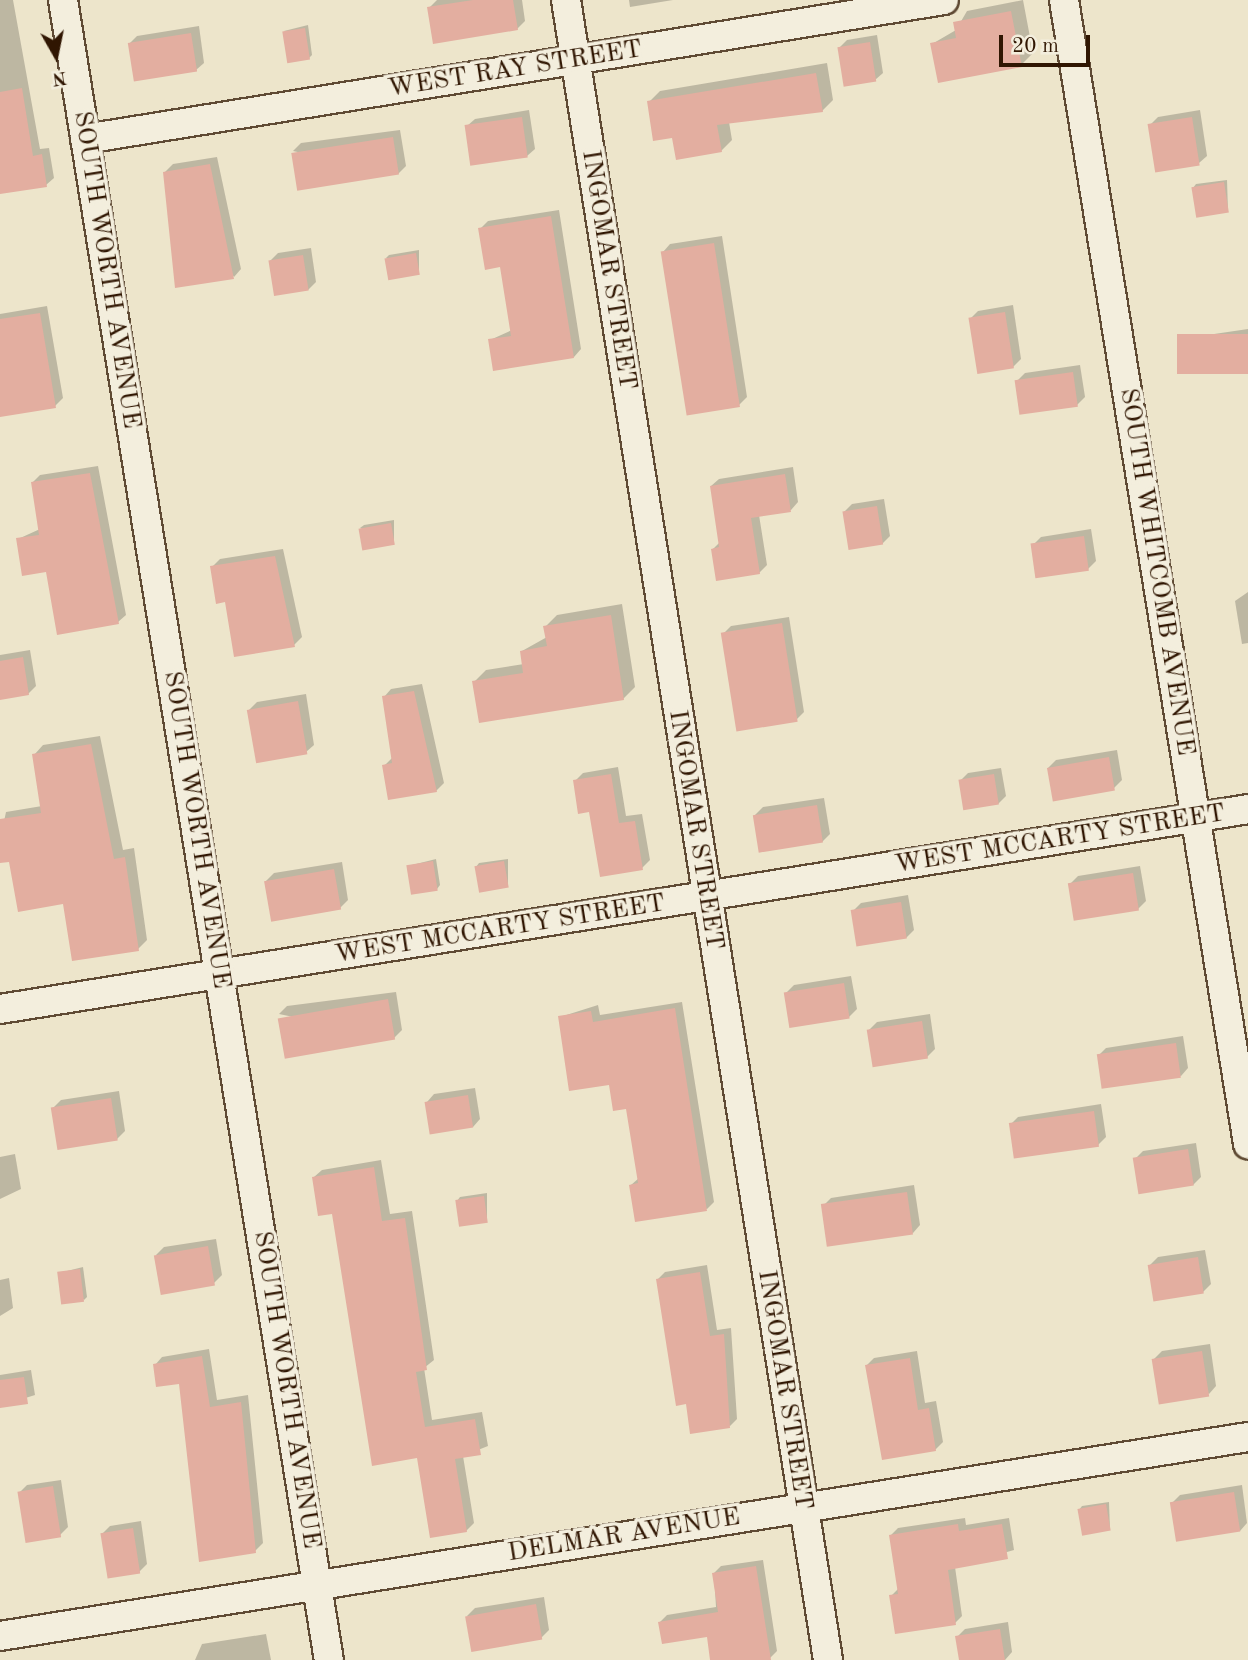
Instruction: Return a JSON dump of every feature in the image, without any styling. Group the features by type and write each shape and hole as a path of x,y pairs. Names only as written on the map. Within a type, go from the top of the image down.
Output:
{"street":[{"name":"SOUTH WORTH AVENUE","path":"63,0 329,1660"},
{"name":"INGOMAR STREET","path":"566,0 705,898 828,1660"},
{"name":"WEST RAY STREET","path":"85,139 944,0"},
{"name":"SOUTH WHITCOMB AVENUE","path":"1064,0 1248,1144"},
{"name":"WEST MCCARTY STREET","path":"0,1009 1248,809"},
{"name":"DELMAR AVENUE","path":"0,1636 1248,1437"}],"building":[{"path":"473,0 513,0 518,30 433,44 427,7"},
{"path":"1011,11 1022,67 938,83 930,43 956,38 953,22"},
{"path":"305,28 310,60 287,63 282,32"},
{"path":"191,33 197,72 134,82 128,43"},
{"path":"870,42 876,82 844,87 837,47"},
{"path":"816,73 823,112 717,125 722,152 676,160 672,138 653,141 647,101"},
{"path":"22,88 33,156 42,154 47,187 0,194 0,92"},
{"path":"522,117 528,158 470,166 465,125"},
{"path":"1192,117 1200,165 1155,172 1148,124"},
{"path":"393,137 399,175 297,191 291,153"},
{"path":"210,164 234,279 175,288 163,172"},
{"path":"1224,182 1229,213 1196,218 1191,187"},
{"path":"551,216 574,358 493,371 488,339 511,336 500,267 485,270 478,228"},
{"path":"714,243 740,407 687,415 661,251"},
{"path":"416,253 420,275 388,280 384,259"},
{"path":"303,255 309,291 274,296 268,260"},
{"path":"1005,312 1014,368 977,374 968,318"},
{"path":"40,313 56,408 0,417 0,319"},
{"path":"1177,334 1248,334 1248,374 1177,374"},
{"path":"1073,372 1078,407 1019,415 1015,380"},
{"path":"90,473 119,624 57,635 46,572 22,576 16,538 39,535 31,482"},
{"path":"785,474 791,512 751,518 760,574 716,581 711,549 719,547 710,486"},
{"path":"877,506 883,545 849,550 842,511"},
{"path":"391,523 395,545 362,550 359,529"},
{"path":"1084,536 1089,571 1035,578 1031,544"},
{"path":"275,556 295,647 234,657 225,602 216,604 210,566"},
{"path":"611,615 624,700 479,723 472,681 523,673 520,651 547,646 543,626"},
{"path":"782,623 798,722 736,731 721,633"},
{"path":"23,657 29,695 0,700 0,661"},
{"path":"414,691 437,792 388,800 382,765 392,763 382,696"},
{"path":"298,701 307,754 256,763 247,710"},
{"path":"91,744 114,859 125,857 139,951 72,961 63,904 18,912 9,862 0,863 0,819 41,813 32,754"},
{"path":"1109,757 1115,790 1053,801 1047,768"},
{"path":"611,774 619,823 635,821 643,870 600,877 589,812 578,814 573,780"},
{"path":"994,774 999,805 963,810 958,780"},
{"path":"817,805 823,843 759,853 753,815"},
{"path":"433,861 438,891 411,895 406,865"},
{"path":"504,861 509,888 479,893 474,866"},
{"path":"334,869 341,909 271,922 264,881"},
{"path":"1133,873 1139,911 1074,921 1068,883"},
{"path":"901,902 907,939 856,947 851,910"},
{"path":"844,983 850,1019 789,1028 784,993"},
{"path":"388,999 395,1039 285,1059 278,1018"},
{"path":"675,1008 707,1211 635,1222 629,1185 638,1183 626,1109 613,1111 609,1085 569,1091 558,1016 591,1011 593,1022"},
{"path":"922,1021 928,1059 873,1067 867,1030"},
{"path":"1176,1043 1181,1078 1102,1089 1097,1054"},
{"path":"468,1095 473,1128 430,1134 425,1102"},
{"path":"111,1098 118,1140 57,1150 51,1108"},
{"path":"1094,1111 1099,1147 1014,1159 1009,1123"},
{"path":"1188,1149 1194,1186 1138,1194 1133,1158"},
{"path":"374,1167 382,1221 405,1218 427,1370 416,1372 425,1427 475,1419 481,1455 455,1459 467,1532 430,1538 417,1458 372,1466 332,1214 318,1216 312,1177"},
{"path":"907,1192 913,1235 827,1247 821,1204"},
{"path":"484,1196 488,1223 459,1227 455,1200"},
{"path":"208,1246 215,1285 161,1295 154,1256"},
{"path":"1198,1257 1204,1294 1153,1302 1148,1265"},
{"path":"80,1269 84,1302 61,1305 57,1272"},
{"path":"700,1272 710,1336 724,1334 730,1428 690,1434 686,1404 676,1406 656,1279"},
{"path":"1202,1351 1209,1396 1159,1404 1152,1359"},
{"path":"202,1356 210,1407 241,1402 256,1553 199,1562 179,1384 156,1387 153,1364"},
{"path":"910,1358 918,1410 929,1408 936,1451 882,1460 865,1365"},
{"path":"24,1377 28,1404 0,1408 0,1380"},
{"path":"53,1486 61,1537 26,1543 17,1492"},
{"path":"1234,1492 1240,1532 1176,1542 1170,1502"},
{"path":"1106,1504 1111,1531 1082,1536 1077,1509"},
{"path":"958,1524 959,1531 1002,1524 1008,1559 948,1570 956,1625 895,1634 889,1595 898,1594 889,1535"},
{"path":"133,1528 140,1573 108,1579 100,1533"},
{"path":"756,1566 771,1660 710,1660 707,1637 662,1644 658,1622 718,1612 712,1573"},
{"path":"536,1604 542,1639 471,1652 465,1617"},
{"path":"1000,1629 1005,1660 959,1660 955,1636"}]}
